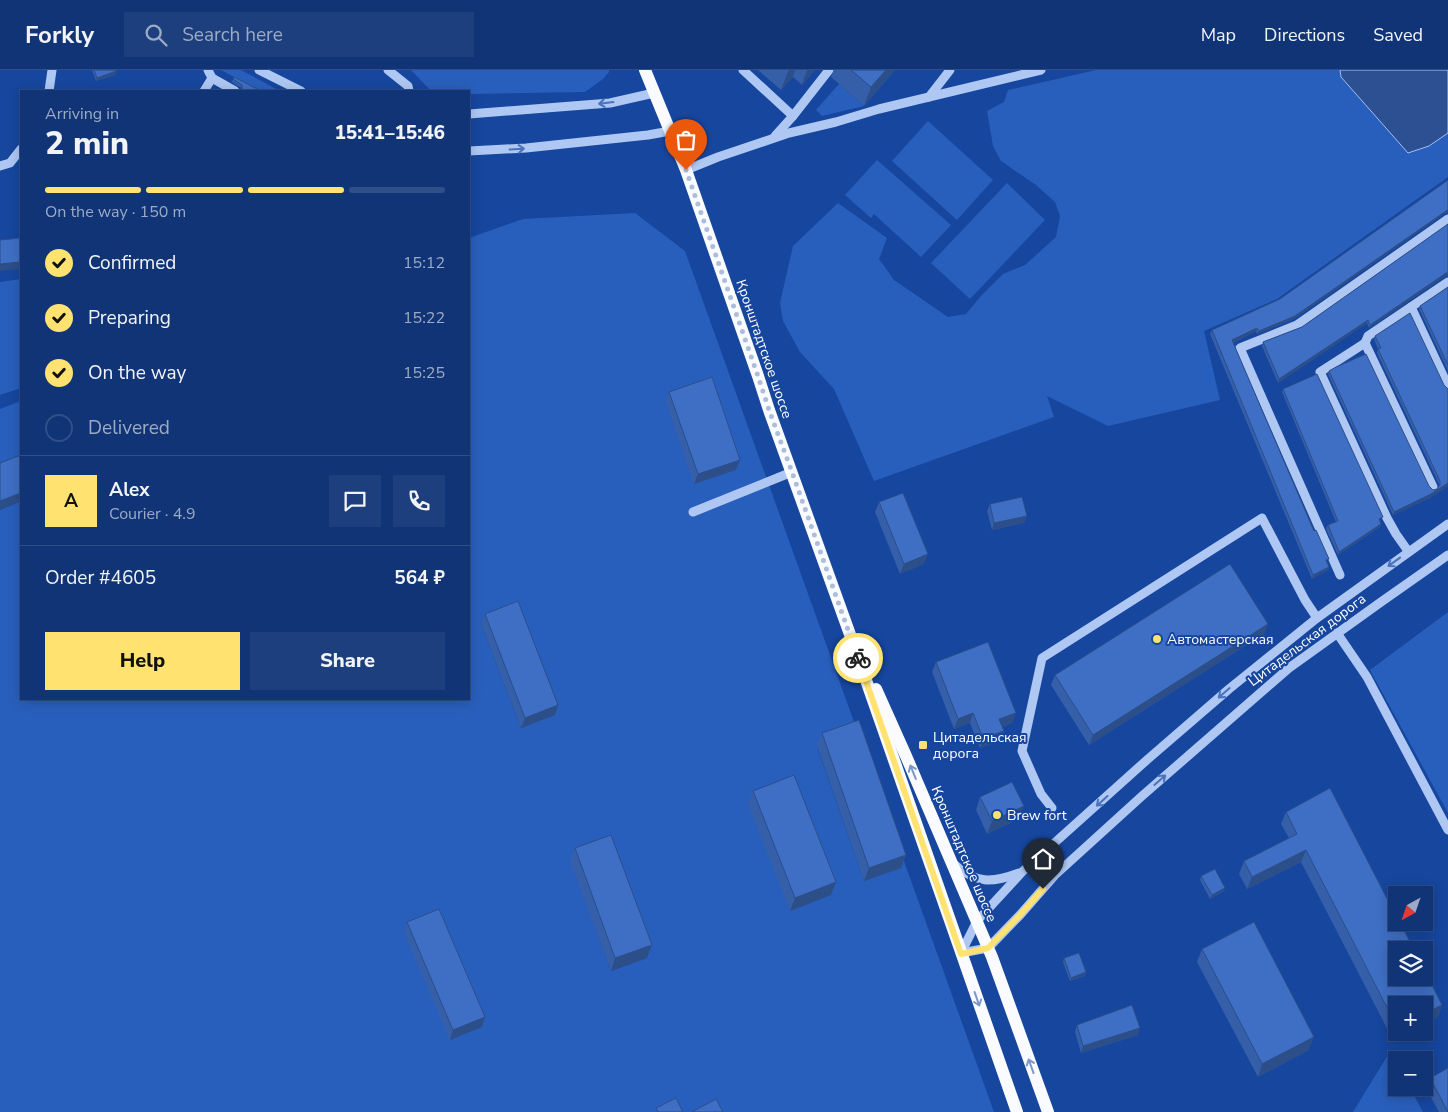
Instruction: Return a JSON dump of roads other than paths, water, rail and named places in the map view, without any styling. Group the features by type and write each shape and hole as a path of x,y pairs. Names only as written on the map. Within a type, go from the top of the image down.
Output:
{"main road":[{"name":"Кронштадтское шоссе","path":"645,70 686,170 1017,1112"},
{"name":"Кронштадтское шоссе","path":"852,640 892,724 977,921 1048,1112"}],"street":[{"path":"49,90 52,70"},
{"path":"259,70 299,90"},
{"path":"388,70 408,86 409,90"},
{"path":"743,70 793,116"},
{"path":"773,138 829,70"},
{"path":"929,97 950,70"},
{"path":"686,170 789,133 1042,70"},
{"path":"204,90 210,74 234,90"},
{"path":"470,114 610,103 654,93"},
{"path":"470,151 526,148 670,131"},
{"path":"0,166 10,162 20,150"},
{"path":"1340,575 1240,348 1297,325 1448,218"},
{"path":"1408,551 1387,518 1320,372 1365,343 1368,336 1448,282"},
{"path":"1411,307 1448,386"},
{"path":"1365,343 1433,487"},
{"path":"693,512 792,472"},
{"path":"1052,808 1041,794 1022,751 1042,658 1262,518 1305,600 1317,618"},
{"name":"Цитадельская дорога","path":"961,954 977,921 1022,872 1148,759 1229,689 1317,618 1448,524"},
{"name":"Цитадельская дорога","path":"988,948 1055,875 1142,796 1289,668 1448,556"},
{"path":"1337,633 1368,677 1448,830"},
{"path":"951,861 962,872 981,881 998,880 1022,872"},
{"path":"961,954 988,948"}],"place":[{"name":"Автомастерская","path":"1157,639"},
{"name":"Цитадельская дорога","path":"923,745"},
{"name":"Brew fort","path":"997,815"}]}
